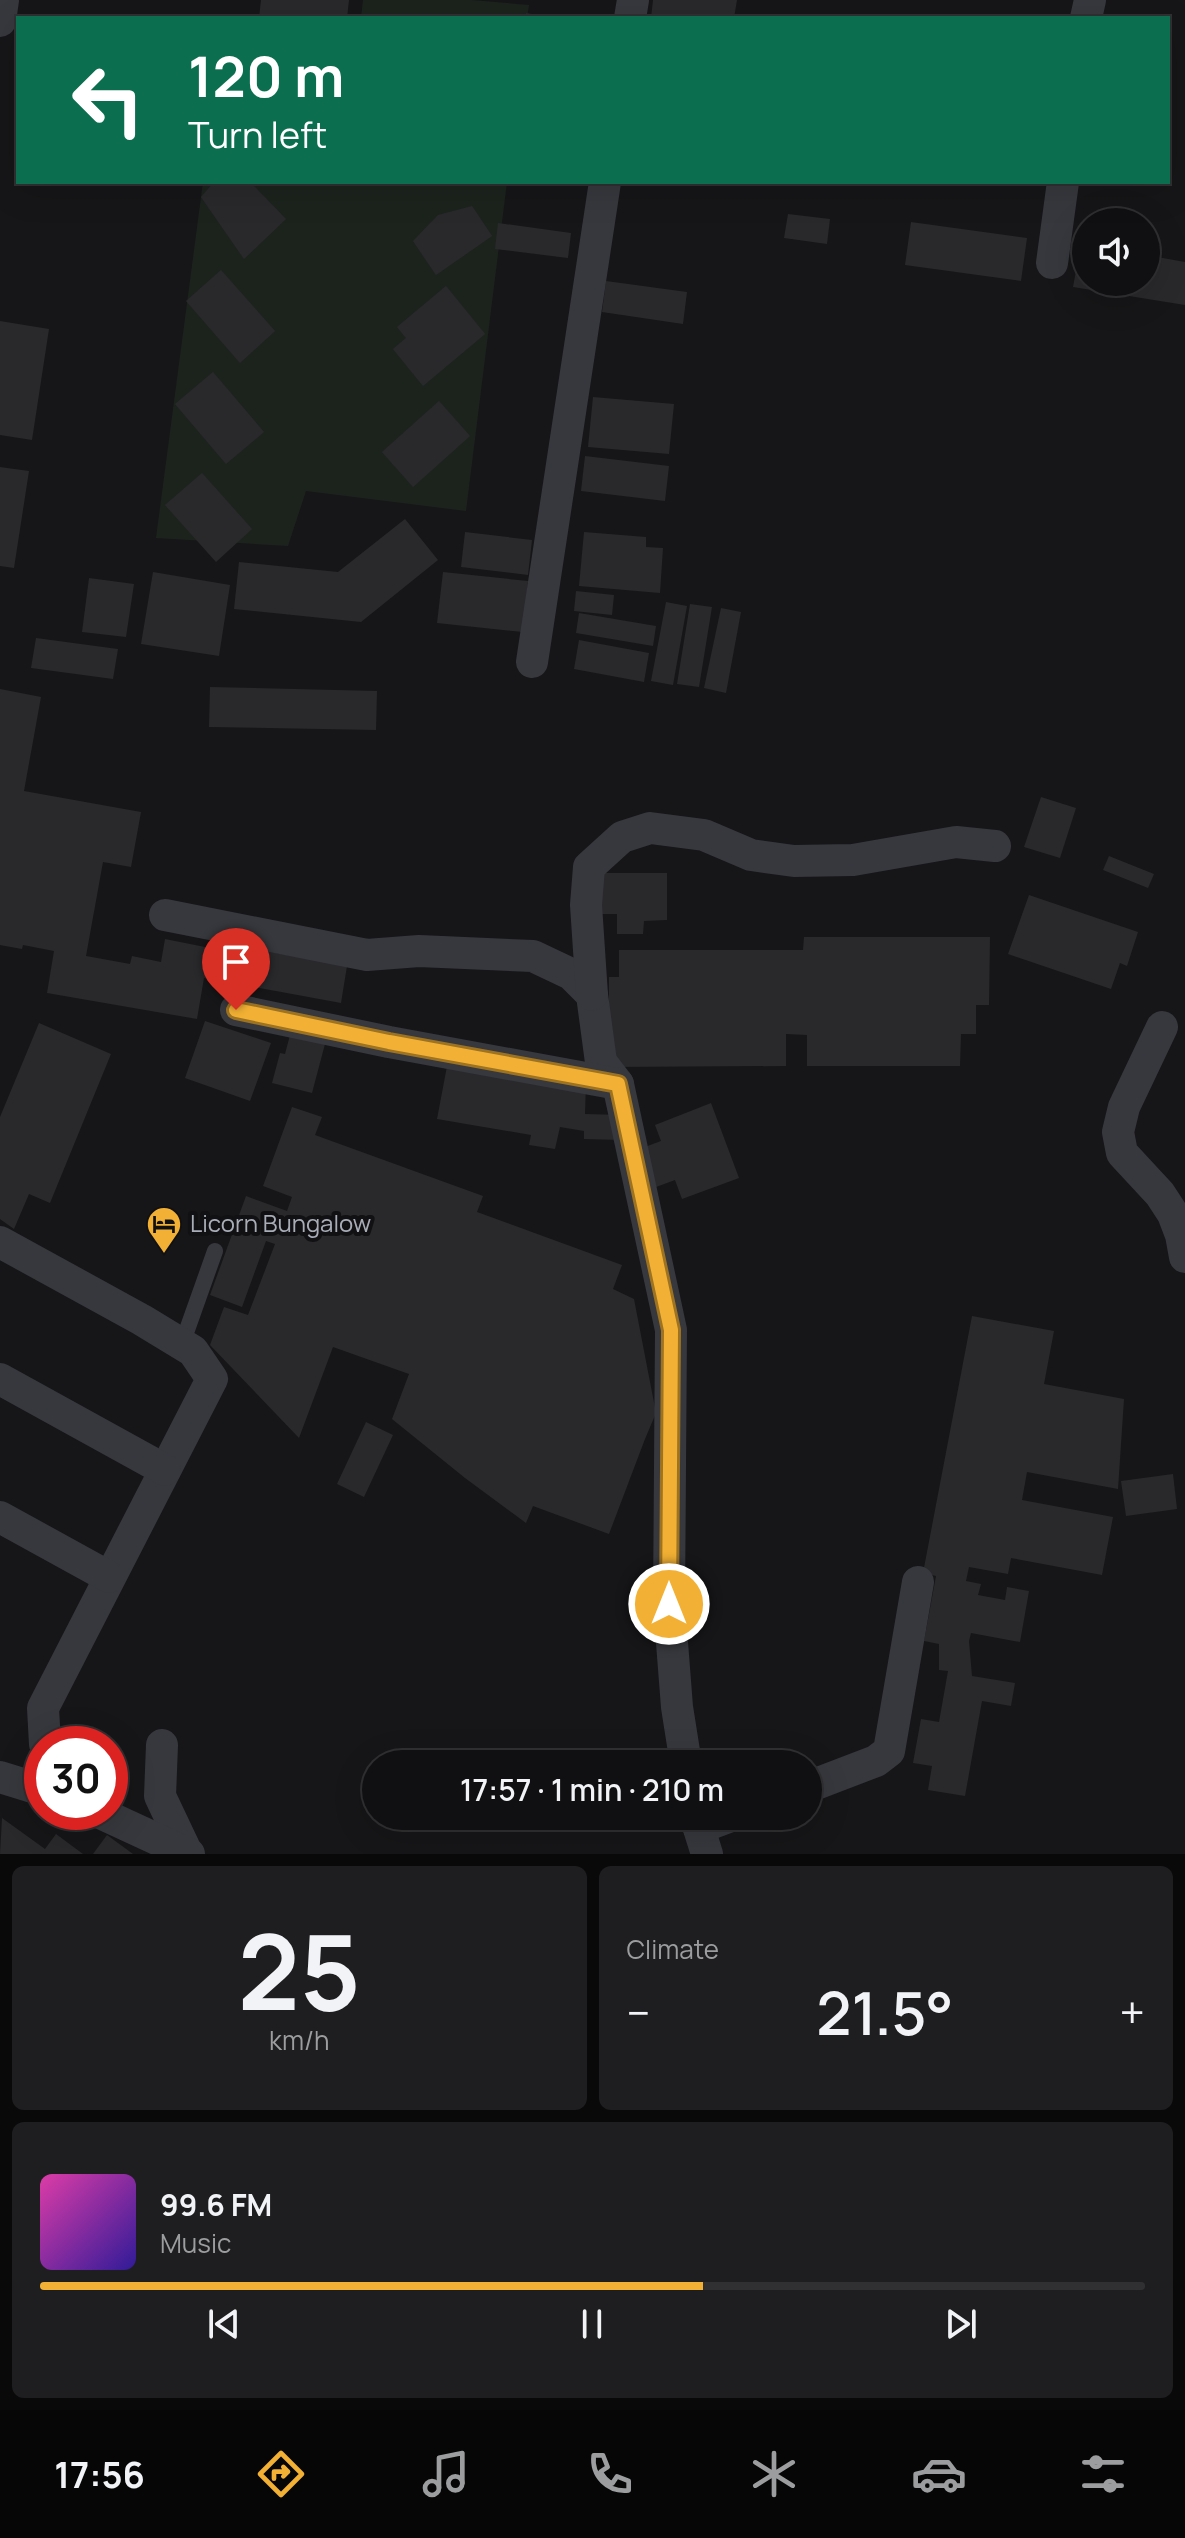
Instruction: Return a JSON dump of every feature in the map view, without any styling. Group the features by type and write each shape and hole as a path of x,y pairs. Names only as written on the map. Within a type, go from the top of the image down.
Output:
{"street":[{"path":"0,21 3,0"},
{"path":"532,662 605,184"},
{"path":"1052,263 1063,184"},
{"path":"684,1750 677,1707 669,1604 671,1330 618,1084 601,1062 592,995 586,905 589,867 622,837 650,828 704,835 751,855 794,861 853,860 956,842 995,846"},
{"path":"165,915 367,955 419,951 533,956 571,974 592,995"},
{"path":"236,1010 618,1084"},
{"path":"1162,1027 1124,1107 1118,1132 1122,1153 1160,1194 1173,1214 1185,1257"},
{"path":"0,1242 193,1351 212,1379 43,1708 44,1726"},
{"path":"0,1379 165,1470"},
{"path":"0,1517 109,1577"},
{"path":"822,1782 876,1761 889,1751 918,1582"},
{"path":"162,1745 160,1796 188,1854"},
{"path":"0,1777 24,1784"},
{"path":"128,1826 188,1854"}],"lane":[{"path":"182,1344 215,1251"}],"shaded area":[{"path":"363,0 472,0 529,5 527,16 361,16"},
{"path":"203,184 507,184 466,511 306,491 288,546 156,538"}],"building":[{"path":"261,0 349,0 347,16 259,16"},
{"path":"653,0 737,0 734,16 651,16"},
{"path":"212,184 252,184 286,219 244,259 201,197"},
{"path":"472,206 492,236 436,275 413,241 438,215"},
{"path":"788,214 830,219 827,244 784,238"},
{"path":"911,222 1027,238 1021,281 905,265"},
{"path":"498,223 571,233 568,258 495,249"},
{"path":"1160,258 1185,262 1185,305 1129,296 1160,296"},
{"path":"221,270 275,331 240,363 186,301"},
{"path":"606,281 687,292 683,324 602,312"},
{"path":"446,286 485,334 423,386 393,349 406,338 397,327"},
{"path":"0,321 49,329 32,440 0,435"},
{"path":"213,372 264,432 226,464 175,404"},
{"path":"593,397 674,404 669,454 588,447"},
{"path":"439,401 470,436 413,487 382,452"},
{"path":"585,456 669,466 665,501 581,491"},
{"path":"0,467 29,471 14,568 0,566"},
{"path":"202,473 252,529 216,562 165,505"},
{"path":"405,519 438,560 361,622 234,609 239,562 338,572"},
{"path":"465,532 532,540 528,575 461,567"},
{"path":"584,532 646,537 646,547 663,548 660,593 579,586"},
{"path":"153,572 230,585 219,656 141,644"},
{"path":"443,572 528,581 523,632 437,623"},
{"path":"89,578 134,584 126,637 82,632"},
{"path":"576,591 614,595 612,615 574,611"},
{"path":"666,602 687,606 673,685 651,681"},
{"path":"690,604 712,607 699,687 677,684"},
{"path":"721,608 741,612 726,693 704,688"},
{"path":"579,613 656,626 653,646 576,633"},
{"path":"36,638 118,649 113,679 31,668"},
{"path":"579,640 649,653 644,682 574,669"},
{"path":"210,687 377,691 376,730 209,727"},
{"path":"0,689 41,697 24,791 141,812 131,867 103,862 86,956 130,964 132,956 161,962 165,939 210,948 211,941 347,966 341,1003 204,978 197,1019 47,993 54,951 23,945 22,949 0,945"},
{"path":"1041,797 1076,808 1060,858 1024,847"},
{"path":"1109,856 1154,874 1148,888 1103,870"},
{"path":"594,873 667,873 667,920 644,921 643,934 617,934 617,914 594,914"},
{"path":"1029,895 1138,932 1127,966 1120,963 1111,989 1008,954"},
{"path":"804,937 990,937 989,1005 976,1005 976,1034 961,1034 960,1066 807,1066 807,1035 786,1034 786,1066 609,1067 609,977 619,977 619,950 803,950"},
{"path":"205,1021 271,1043 250,1101 185,1078"},
{"path":"39,1023 111,1054 50,1203 29,1194 14,1229 0,1219 0,1117"},
{"path":"290,1035 325,1044 312,1093 272,1083 280,1053 285,1054"},
{"path":"448,1061 586,1082 585,1114 622,1115 621,1140 584,1139 584,1131 560,1127 555,1149 529,1145 531,1135 437,1119"},
{"path":"711,1103 739,1178 682,1199 675,1180 648,1190 634,1151 661,1141 655,1125"},
{"path":"292,1107 322,1117 315,1135 483,1196 477,1212 622,1265 613,1289 634,1299 656,1413 609,1534 533,1506 526,1523 465,1478 392,1419 409,1374 333,1347 299,1438 210,1345 224,1307 248,1315 275,1244 266,1241 242,1307 210,1295 246,1196 287,1211 292,1197 263,1186"},
{"path":"972,1316 1054,1331 1044,1384 1124,1399 1118,1489 1027,1472 1022,1500 1113,1517 1102,1575 1011,1558 1008,1574 969,1567 966,1581 981,1584 978,1595 1005,1600 1007,1587 1029,1591 1020,1642 971,1633 972,1676 1015,1683 1011,1706 982,1701 965,1796 928,1790 932,1766 913,1763 921,1719 939,1722 948,1671 939,1670 939,1644 924,1641 936,1576 923,1573"},
{"path":"366,1422 393,1435 364,1497 337,1484"},
{"path":"1173,1474 1177,1509 1126,1516 1121,1481"},
{"path":"2,1818 45,1849 56,1834 83,1854 0,1854"},
{"path":"107,1835 133,1854 93,1854"}],"place":[{"name":"Licorn Bungalow","path":"164,1255"}],"route":[{"path":"236,1010 618,1084 671,1330 669,1604"}]}
